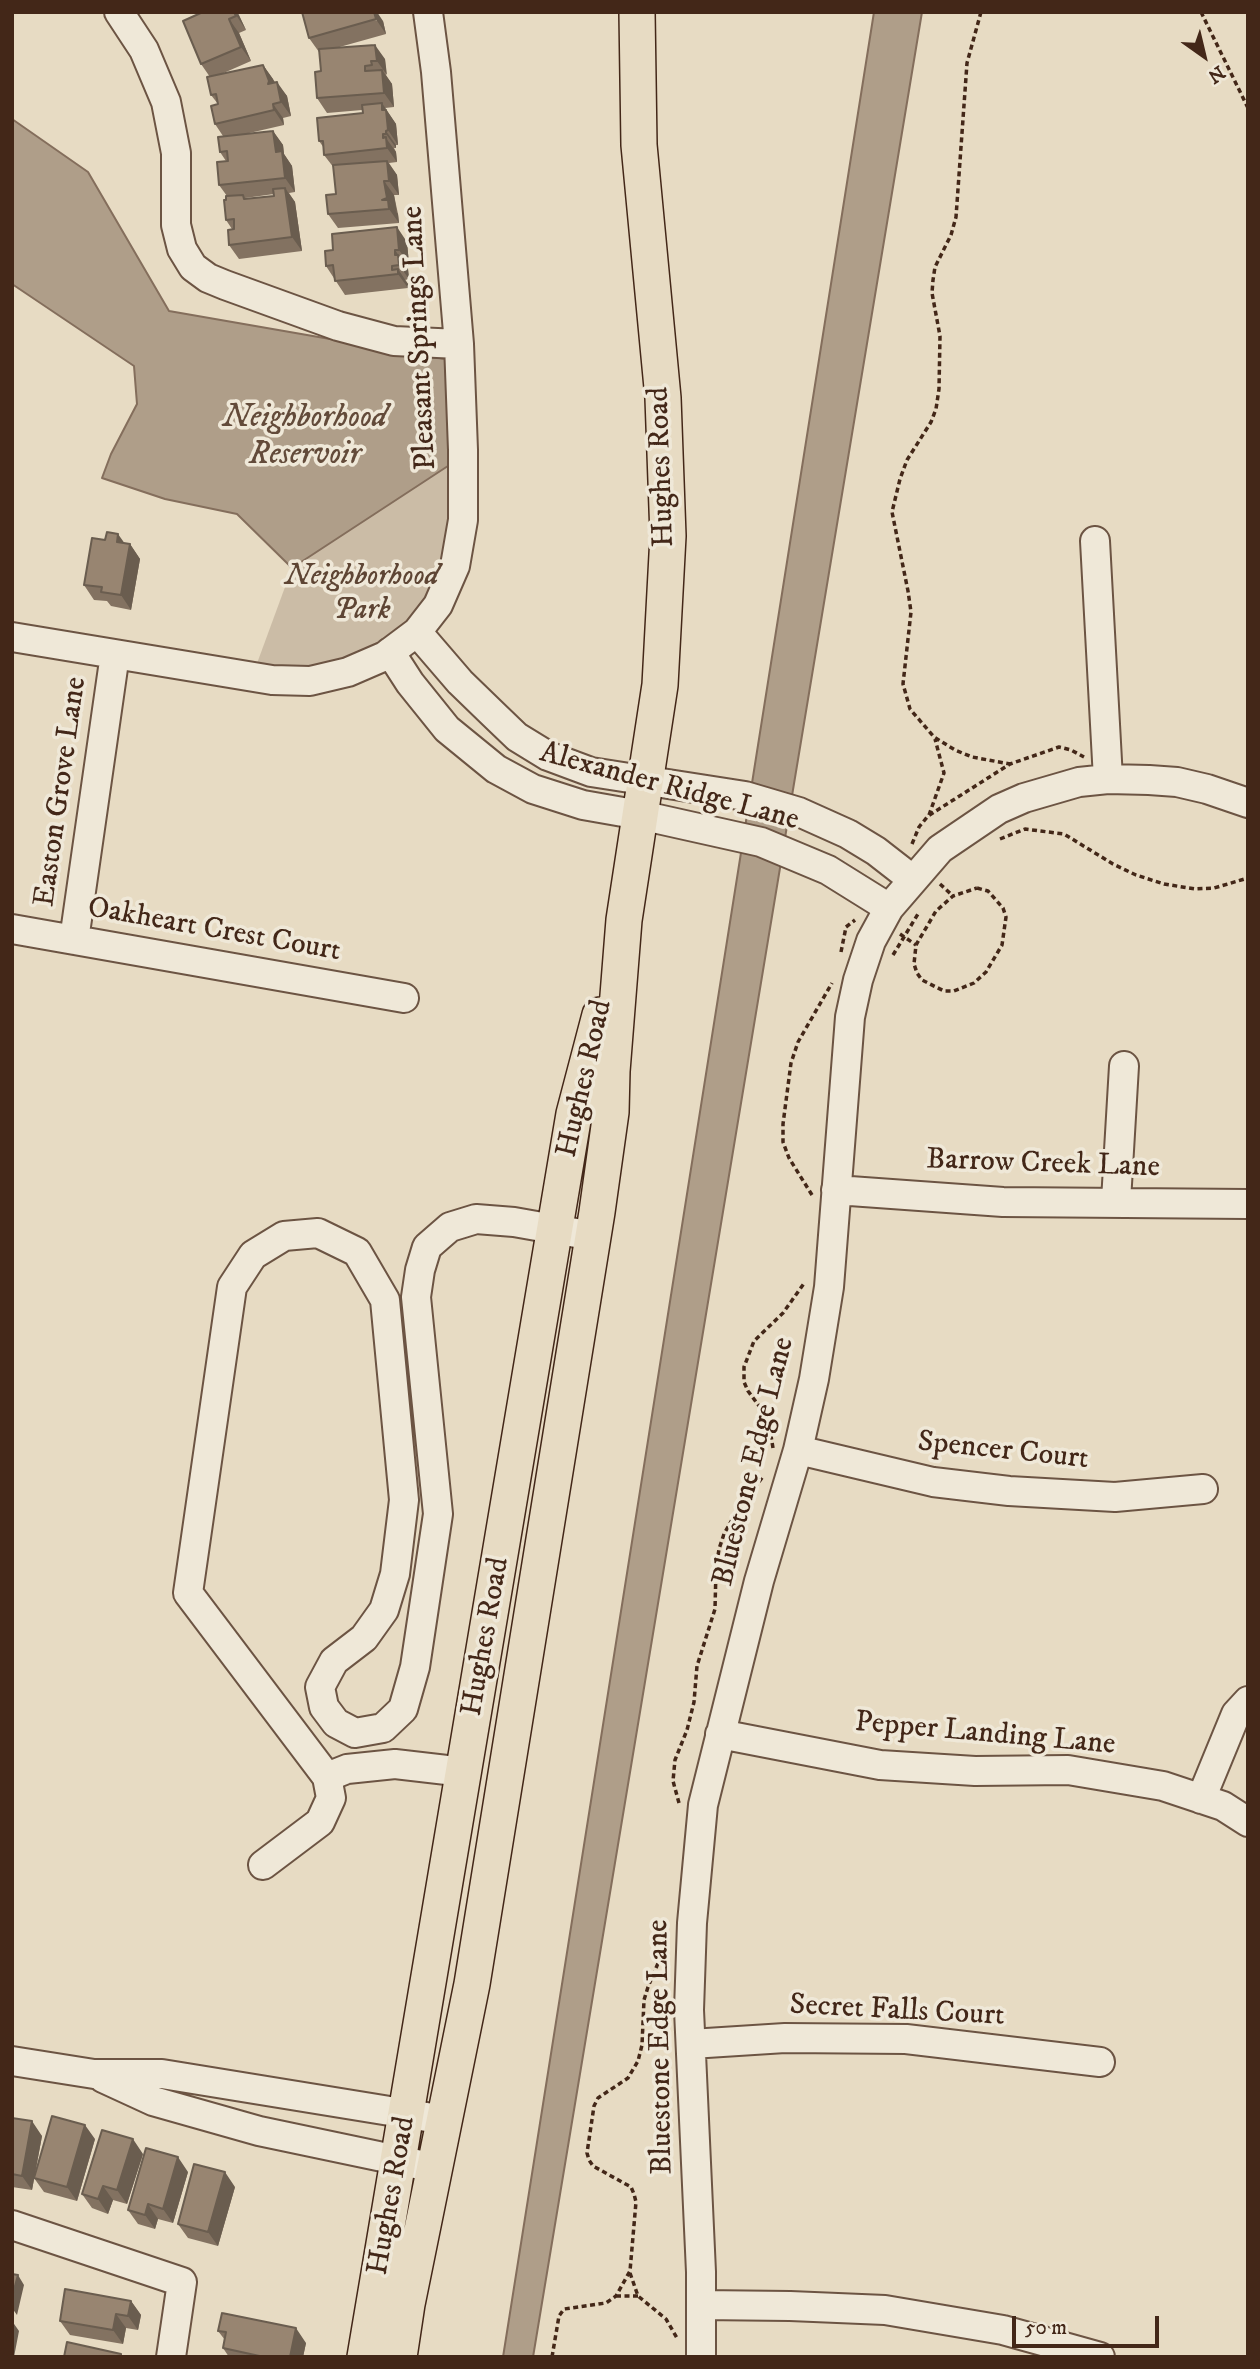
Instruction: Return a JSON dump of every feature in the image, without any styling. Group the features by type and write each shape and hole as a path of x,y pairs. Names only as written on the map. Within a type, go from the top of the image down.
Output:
{"main road":[{"name":"Hughes Road","path":"399,2357 472,1984 593,1236 611,1112 624,920 660,685 668,536 663,398 639,145 637,12"},
{"name":"Hughes Road","path":"365,2357 574,1114 624,920"}],"street":[{"path":"119,12 149,59 166,102 176,153 176,225 182,248 193,267 216,282 338,326 394,341 459,344"},
{"name":"Pleasant Springs Lane","path":"404,643 438,605 455,566 463,520 459,344 436,72 428,12"},
{"path":"1096,541 1108,779"},
{"path":"12,637 262,679 289,681 310,681 365,666 404,643"},
{"name":"Alexander Ridge Lane","path":"404,643 460,682 517,737 548,756 591,772 745,796 799,812 848,834 876,851 923,887"},
{"name":"Alexander Ridge Lane","path":"404,643 416,692 447,729 496,769 533,789 583,805 761,842 828,870 885,915"},
{"name":"Easton Grove Lane","path":"74,940 115,654"},
{"name":"Bluestone Edge Lane","path":"690,2352 701,2305 689,2010 692,1923 703,1805 759,1581 785,1453 814,1380 829,1287 825,1195 850,1017 858,980 885,915 923,887 940,849 999,809 1051,789 1108,779 1177,782 1248,803"},
{"name":"Oakheart Crest Court","path":"12,929 404,998"},
{"path":"1116,1201 1124,1066"},
{"name":"Barrow Creek Lane","path":"825,1195 1003,1202 1248,1204"},
{"path":"263,1865 320,1822 331,1798 327,1777 188,1593 232,1287 253,1255 284,1236 318,1233 358,1252 385,1300 404,1500 395,1574 384,1610 364,1639 334,1661 320,1687 324,1707 337,1723 355,1732 383,1728 403,1709 415,1667 438,1514 416,1297 427,1247 450,1227 477,1219 593,1236"},
{"name":"Spencer Court","path":"785,1453 933,1482 1009,1490 1115,1497 1203,1489"},
{"path":"1201,1799 1236,1714 1248,1701"},
{"name":"Pepper Landing Lane","path":"720,1734 880,1765 975,1771 1068,1770 1163,1787 1223,1807 1248,1822"},
{"path":"327,1777 347,1769 395,1764 464,1772"},
{"name":"Secret Falls Court","path":"691,2044 785,2038 906,2039 1100,2062"},
{"path":"12,2061 94,2074 162,2074 445,2120"},
{"path":"94,2074 153,2101 259,2131 435,2168"},
{"path":"12,2225 182,2282 171,2357"},
{"path":"701,2305 885,2310 1003,2330 1100,2357"}],"path":[{"path":"981,12 967,63 956,217 951,235 935,267 933,280 932,293 940,336 936,409 907,460 891,512 911,612 903,684 910,709 934,737 956,750 972,757 1010,764"},
{"path":"1201,12 1248,108"},
{"path":"928,816 944,773 934,737"},
{"path":"998,840 1025,829 1065,835 1112,864 1136,874 1164,884 1195,889 1214,888 1248,877"},
{"path":"923,887 947,878"},
{"path":"977,888 988,891 997,899 1006,917 1002,945 996,958 974,983 954,992 932,986 917,973 914,955 922,931 936,911 953,896 977,888"},
{"path":"890,962 920,911"},
{"path":"840,955 846,927 864,917 885,915"},
{"path":"825,1195 812,1194 789,1158 783,1142 783,1124 791,1063 798,1042 834,975"},
{"path":"785,1453 771,1429 768,1418 748,1391 744,1382 744,1367 754,1341 794,1300 808,1272"},
{"path":"681,1809 673,1781 675,1760 687,1730 694,1702 697,1666 715,1609 719,1549 733,1518 768,1466"},
{"path":"552,2357 559,2316 564,2309 606,2303 616,2296 629,2270 636,2202 634,2194 631,2187 593,2166 587,2152 594,2106 598,2098 628,2078 638,2062 642,2045 644,2000 670,1935"},
{"path":"629,2270 638,2296 666,2319 690,2352"},
{"path":"616,2296 638,2296"}],"green space":[{"name":"Neighborhood Park","path":"451,464 455,566 403,644 330,677 252,677 292,568"}],"water":[{"path":"874,12 922,12 533,2357 503,2357"},
{"name":"Neighborhood Reservoir","path":"12,119 88,172 169,311 445,359 451,464 292,568 237,514 165,499 102,478 111,454 137,404 134,366 12,284"}],"building":[{"path":"203,12 234,12 236,16 229,19 241,47 201,64 183,21"},
{"path":"302,12 374,12 376,19 309,38"},
{"path":"375,45 377,61 371,61 372,65 365,66 365,71 382,70 384,93 317,98 315,72 321,71 319,49"},
{"path":"263,65 268,84 277,82 281,102 273,104 274,110 215,124 211,106 218,104 216,94 211,95 207,77"},
{"path":"382,103 382,110 386,110 388,130 383,134 383,138 386,137 387,148 324,155 323,141 319,141 317,118 363,113 362,105"},
{"path":"273,131 276,152 282,151 285,178 219,185 217,162 228,161 227,151 220,152 218,137"},
{"path":"387,161 389,181 384,181 387,198 382,200 388,200 389,209 328,214 326,195 336,194 333,165"},
{"path":"285,188 292,237 229,245 228,230 234,229 234,219 226,220 226,196 243,195 244,199 274,196 273,189"},
{"path":"397,227 399,250 395,250 395,255 398,255 399,265 392,266 392,270 398,269 398,274 335,281 333,265 326,266 325,251 333,250 332,234"},
{"path":"107,532 118,534 117,542 130,544 121,595 101,592 102,587 84,585 92,538 105,540"},
{"path":"52,2116 85,2125 67,2187 34,2178"},
{"path":"12,2118 32,2121 22,2176 12,2174"},
{"path":"102,2130 133,2139 117,2190 103,2186 98,2199 82,2194"},
{"path":"146,2148 178,2157 163,2209 148,2204 145,2215 128,2210"},
{"path":"194,2164 225,2172 208,2232 178,2224"},
{"path":"12,2274 18,2275 12,2297"},
{"path":"65,2289 131,2301 128,2316 116,2314 113,2330 60,2321"},
{"path":"222,2313 296,2328 290,2357 264,2357 223,2348 226,2332 218,2331"},
{"path":"67,2342 121,2354 121,2357 64,2357"}]}
